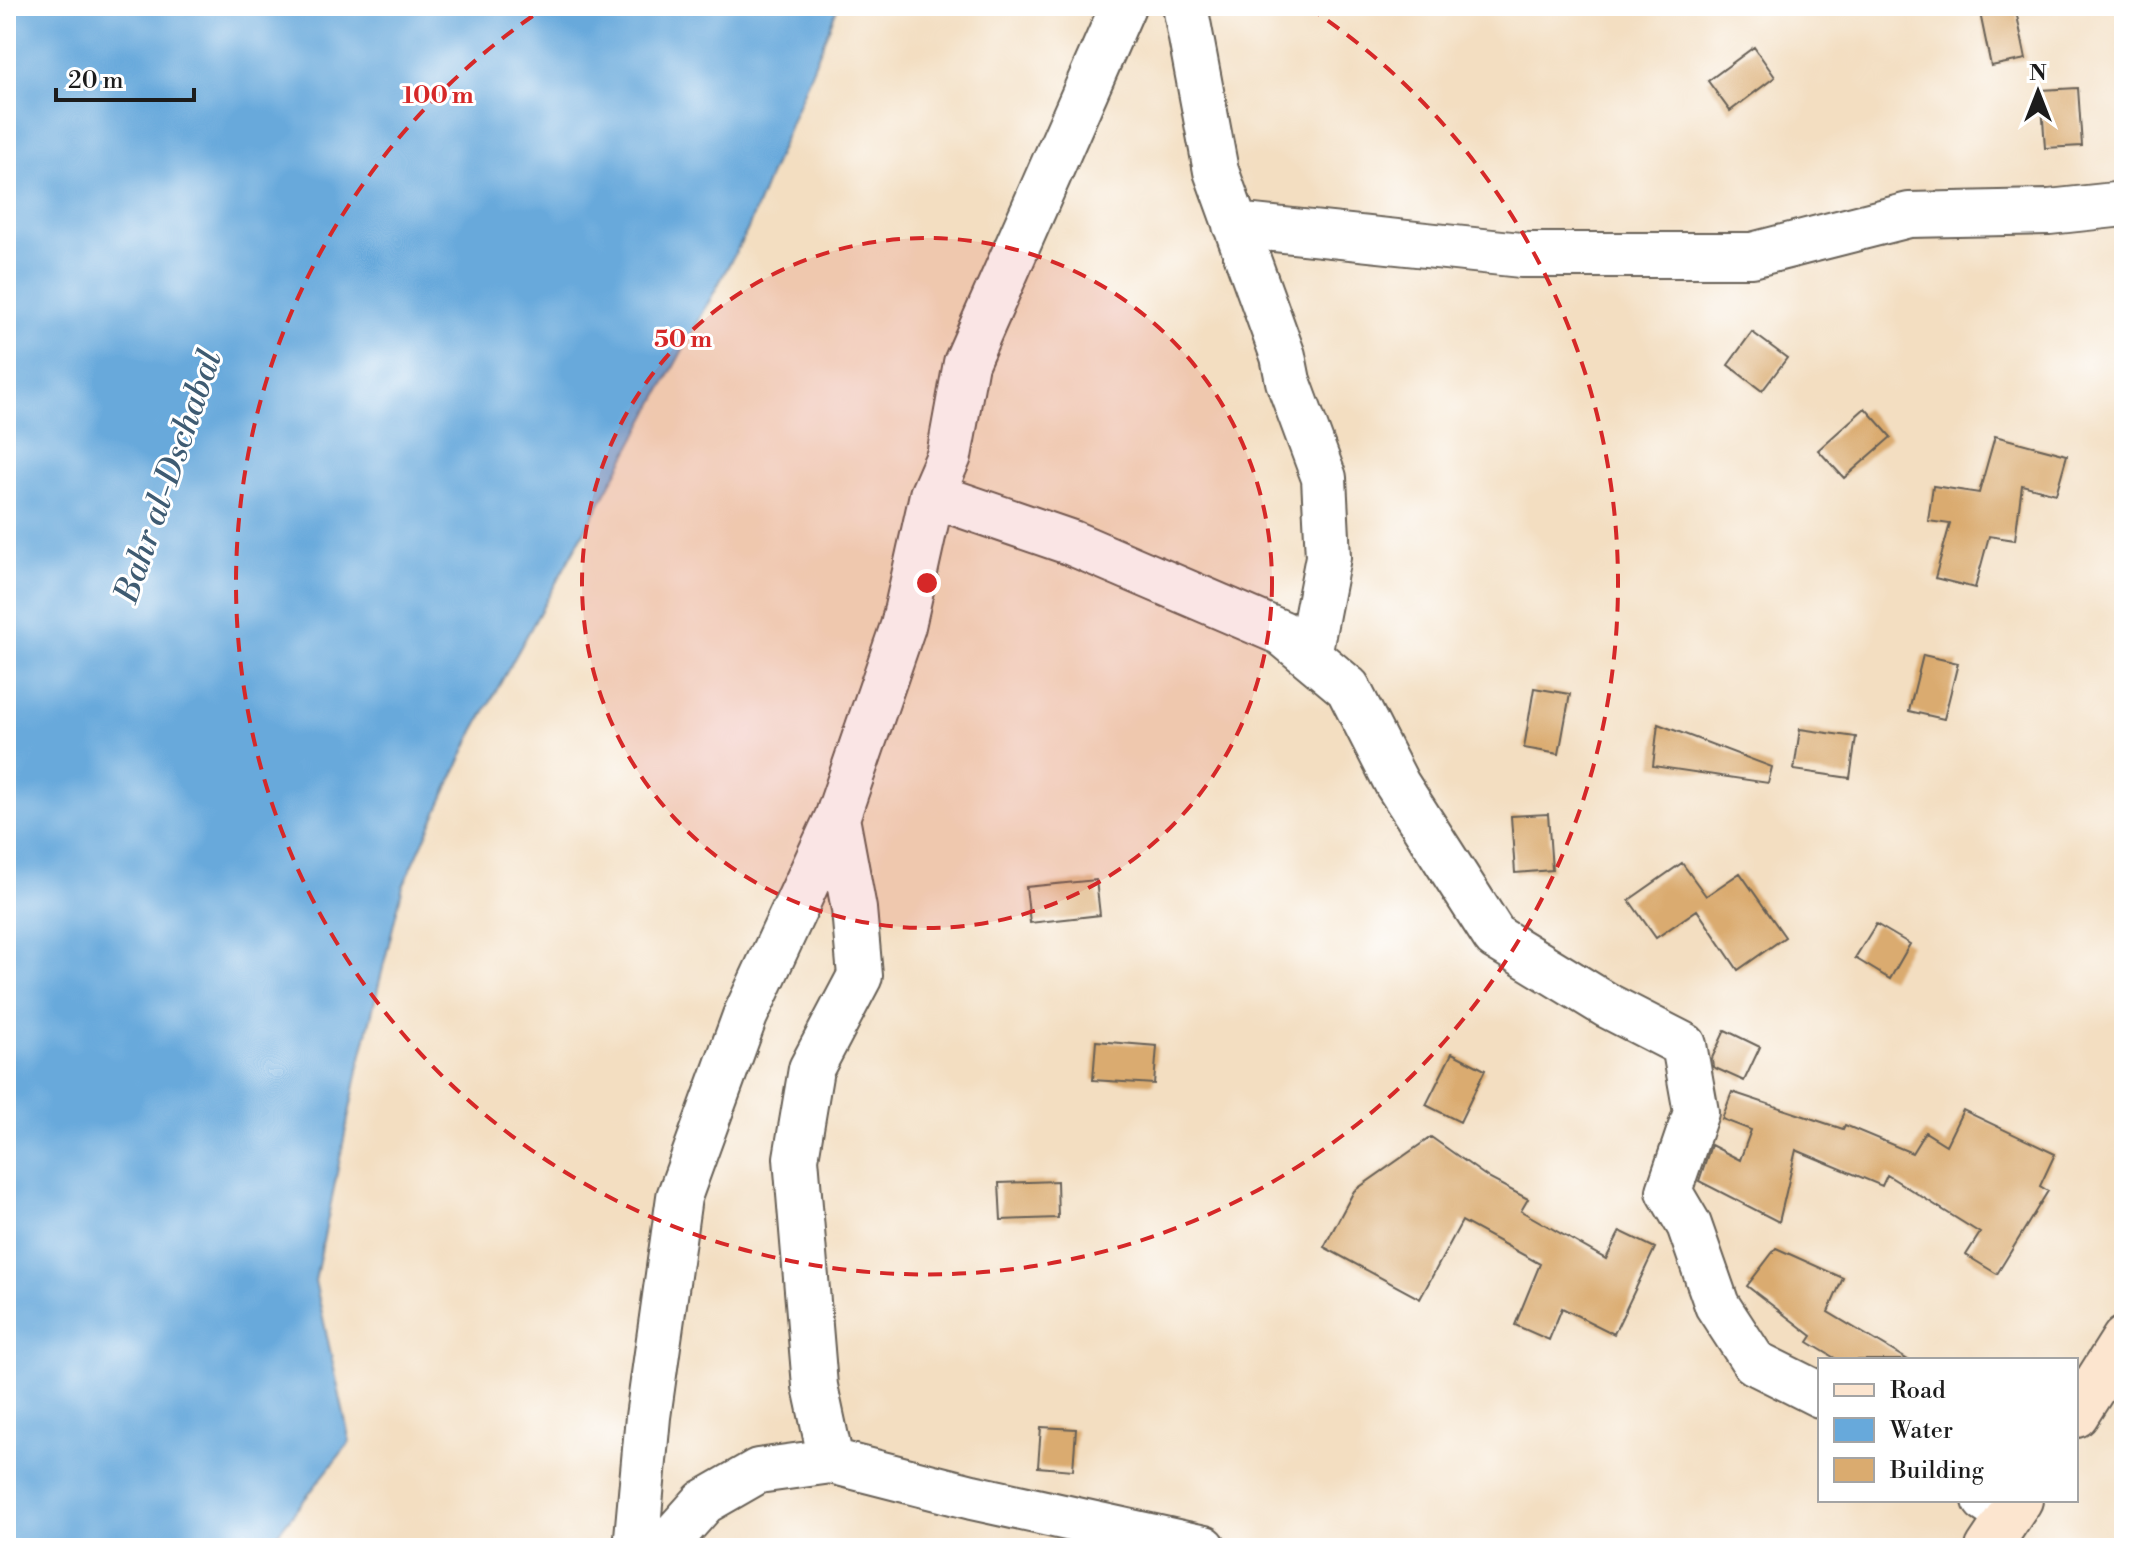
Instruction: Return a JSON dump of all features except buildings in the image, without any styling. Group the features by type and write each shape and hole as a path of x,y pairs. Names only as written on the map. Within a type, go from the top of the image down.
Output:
{"main road":[{"path":"2078,1412 2124,1339"}],"street":[{"path":"636,1548 648,1417 679,1197 745,1016 837,818 903,626 932,495 949,456 966,363 1123,6"},
{"path":"1185,6 1216,171 1324,478 1328,557 1309,655"},
{"path":"1235,225 1521,255 1752,255 1909,215 2049,212 2124,204"},
{"path":"932,495 1100,555 1282,633 1348,688 1397,784 1495,937 1608,1006 1684,1045 1696,1112 1669,1191 1689,1225 1717,1305 1754,1362 1818,1394"},
{"path":"831,1461 815,1386 796,1158 811,1069 860,976 854,909 837,818"},
{"path":"663,1548 704,1502 758,1471 831,1461 1126,1540 1204,1548"}],"water":[{"name":"Bahr al-Dschabal","path":"6,6 838,6 747,231 474,731 403,886 358,1070 315,1281 350,1442 266,1548 6,1548"}]}
